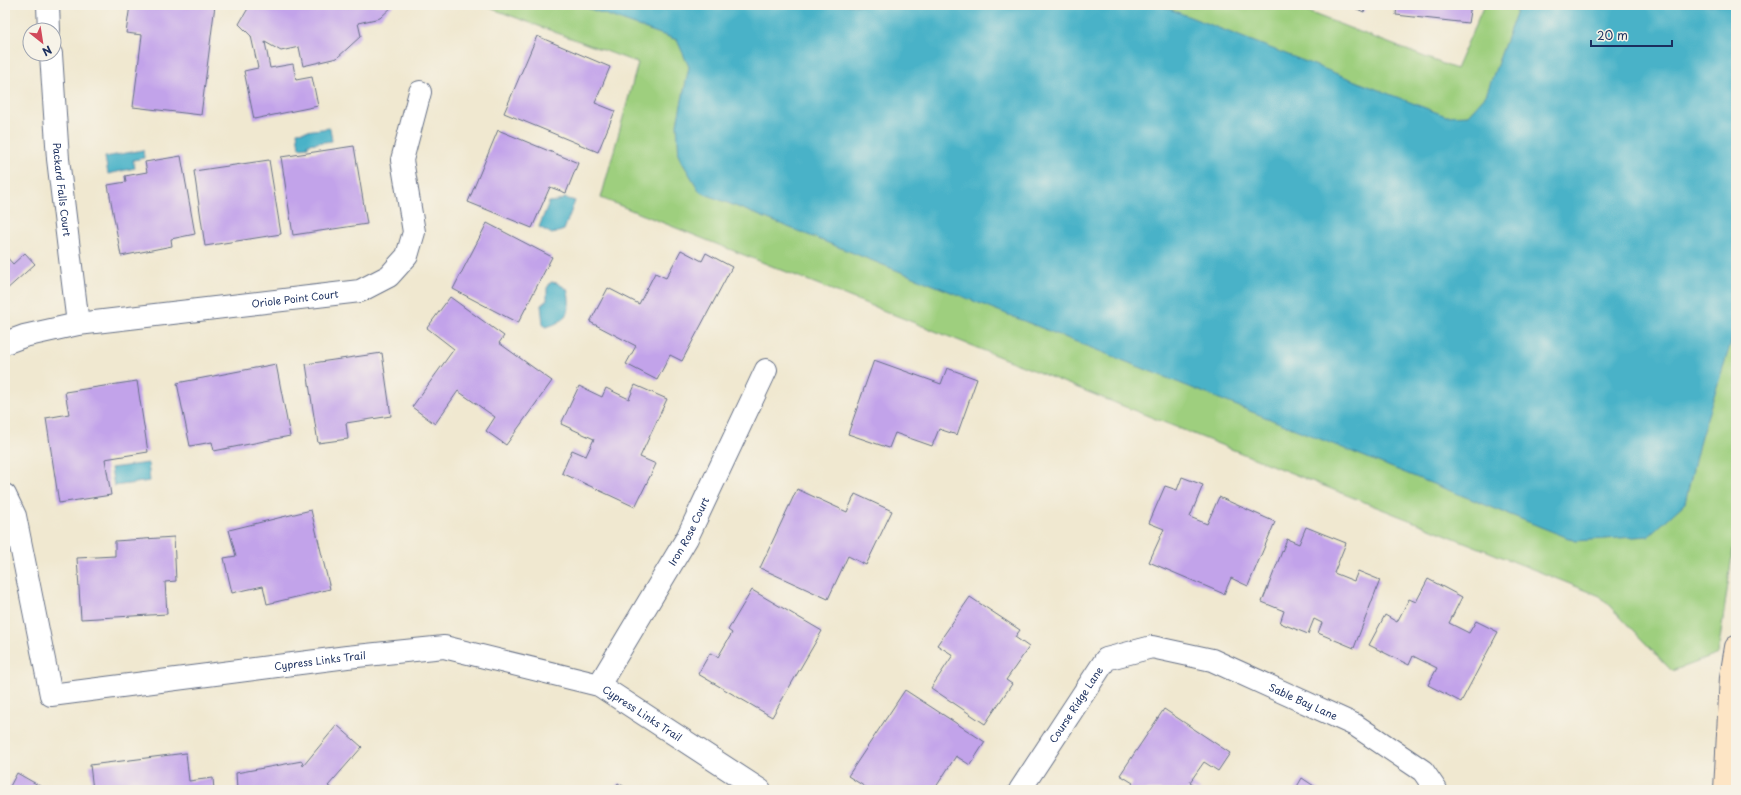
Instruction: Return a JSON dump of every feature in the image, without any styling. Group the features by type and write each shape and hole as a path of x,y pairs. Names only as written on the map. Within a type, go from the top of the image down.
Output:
{"main road":[{"path":"1725,790 1731,677 1736,647"}],"street":[{"path":"48,5 49,22"},
{"name":"Packard Falls Court","path":"52,62 58,159 78,324"},
{"name":"Oriole Point Court","path":"5,343 24,336 78,324 360,291 389,276 407,256 414,232 402,160 420,92"},
{"name":"Iron Rose Court","path":"599,685 687,538 766,370"},
{"name":"Cypress Links Trail","path":"5,495 15,516 51,695 347,657 444,647 599,685 760,790"},
{"name":"Course Ridge Lane","path":"1020,790 1106,659 1152,647"},
{"name":"Sable Bay Lane","path":"1152,647 1212,660 1355,725 1423,771 1436,790"}],"green space":[{"path":"482,5 1290,5 1456,69 1484,5 1736,5 1736,528 1718,654 1672,671 1600,596 601,198 638,63"}],"water":[{"path":"579,5 1159,5 1446,116 1468,115 1486,95 1519,5 1736,5 1736,327 1700,440 1685,503 1649,536 1576,541 700,192 679,157 677,124 689,67 677,40"},
{"path":"330,128 332,141 308,144 308,147 299,148 297,132"},
{"path":"143,150 144,158 133,160 135,168 108,174 105,157"},
{"path":"565,198 575,201 564,230 552,234 539,227 549,202 558,201"},
{"path":"551,282 557,283 567,289 569,302 566,314 563,318 553,325 545,327 543,324 541,305 547,300 547,288"},
{"path":"148,463 150,481 114,486 111,468"}],"building":[{"path":"130,5 215,5 201,115 133,107 142,35 126,33"},
{"path":"250,5 394,5 380,18 358,23 361,36 337,58 303,66 299,47 281,51 265,42 270,68 293,64 296,80 312,77 318,106 254,119 244,71 258,68 251,36 239,24"},
{"path":"1347,5 1366,5 1364,12"},
{"path":"1397,5 1471,5 1468,23 1396,15"},
{"path":"537,36 610,67 595,103 615,111 598,152 504,113"},
{"path":"498,130 578,163 566,193 550,187 532,228 468,202"},
{"path":"354,146 367,224 293,235 281,157"},
{"path":"181,156 195,234 171,239 172,246 121,256 108,185 126,182 125,176 147,172 145,162"},
{"path":"269,160 281,234 205,246 194,171"},
{"path":"487,223 552,257 518,323 453,289"},
{"path":"681,250 702,261 706,253 732,267 682,361 670,355 657,380 626,364 636,346 590,322 608,288 639,304 655,273 666,278"},
{"path":"25,253 35,264 5,291 5,255 13,264"},
{"path":"450,297 504,336 499,343 552,381 506,445 486,431 495,417 458,391 435,424 412,407 454,349 427,328"},
{"path":"382,353 391,416 346,423 348,439 318,443 306,364"},
{"path":"874,360 941,384 947,368 977,379 957,435 939,429 932,446 895,433 889,448 848,434"},
{"path":"276,364 290,436 214,451 212,442 190,446 177,383"},
{"path":"137,381 148,452 105,459 111,495 59,503 46,418 69,414 65,392"},
{"path":"635,385 667,399 640,457 656,464 635,507 562,473 572,450 586,456 594,439 561,424 579,386 602,397 606,388 629,399"},
{"path":"1182,477 1203,485 1190,517 1207,524 1219,497 1275,522 1248,586 1231,578 1224,594 1149,562 1164,529 1149,523 1165,486 1177,490"},
{"path":"797,489 847,512 855,494 892,511 866,565 848,556 828,599 760,568"},
{"path":"311,510 330,589 267,604 263,586 232,593 224,558 236,556 229,530"},
{"path":"1306,527 1346,543 1334,573 1354,581 1358,571 1380,580 1354,648 1318,633 1322,623 1314,619 1308,634 1280,623 1284,611 1262,602 1287,539 1299,544"},
{"path":"174,537 176,581 165,582 167,614 81,619 77,558 115,556 115,541"},
{"path":"1428,579 1462,597 1449,623 1469,633 1476,621 1498,632 1461,702 1428,685 1437,668 1413,656 1409,665 1369,645 1385,615 1397,622 1409,599 1416,602"},
{"path":"752,590 822,631 772,717 698,674 710,653 718,657 732,633 728,630"},
{"path":"970,597 1020,630 1015,637 1029,647 1006,680 1012,684 985,724 931,688 953,655 937,645"},
{"path":"905,690 985,742 970,765 956,756 934,790 870,790 848,776"},
{"path":"1164,709 1230,753 1218,771 1204,762 1190,782 1201,790 1128,790 1133,783 1120,775"},
{"path":"337,725 362,747 328,786 334,790 237,790 236,773 302,761 303,766"},
{"path":"186,753 189,781 213,778 214,790 93,790 90,765"},
{"path":"17,773 47,790 8,790"},
{"path":"1302,778 1320,790 1295,790"},
{"path":"618,783 630,790 613,790"}]}
